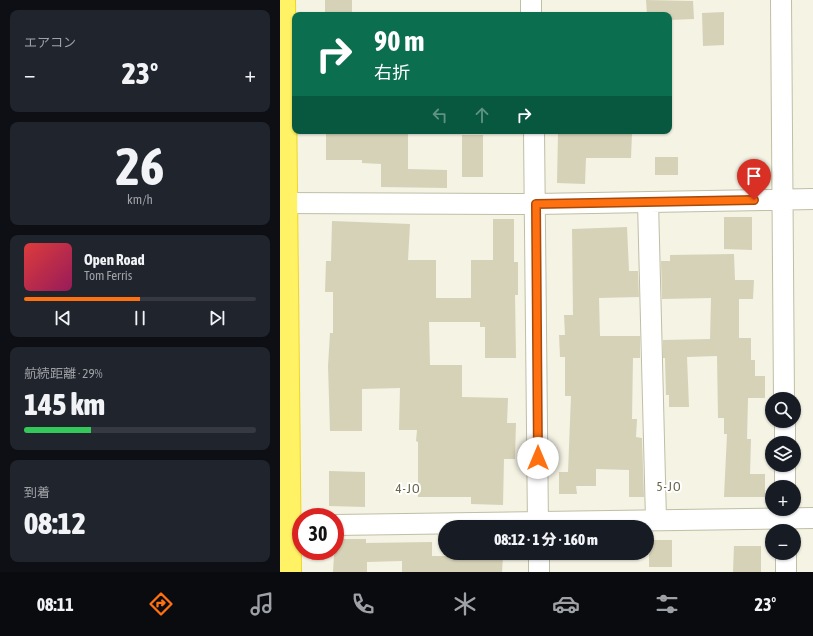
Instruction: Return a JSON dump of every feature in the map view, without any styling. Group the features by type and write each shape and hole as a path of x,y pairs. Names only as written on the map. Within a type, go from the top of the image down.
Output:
{"highway":[{"path":"284,0 284,438 293,508"},
{"path":"290,572 292,554"}],"street":[{"path":"531,0 532,12"},
{"path":"781,0 784,392"},
{"path":"534,134 536,204 538,520"},
{"path":"283,203 536,204 813,199"},
{"path":"648,202 656,520 813,518"},
{"path":"344,525 438,524"},
{"path":"538,560 539,572"},
{"path":"786,560 786,572"}],"building":[{"path":"325,0 352,0 352,12 325,12"},
{"path":"646,0 693,1 694,19 672,20 672,12 647,12"},
{"path":"724,12 724,45 703,46 702,13"},
{"path":"326,134 408,134 408,169 447,170 447,188 381,187 381,164 362,163 362,160 326,160"},
{"path":"558,134 632,134 631,158 586,158 585,184 557,183"},
{"path":"462,135 483,135 483,177 462,177"},
{"path":"655,157 678,157 678,175 655,175"},
{"path":"724,217 752,217 752,250 724,249"},
{"path":"493,219 514,219 514,262 518,262 518,295 515,295 516,358 485,358 485,327 480,327 480,322 429,322 430,365 462,365 462,397 508,398 507,423 516,423 515,459 504,459 503,505 471,504 471,497 418,497 417,430 399,430 400,388 362,389 362,431 330,431 328,366 330,333 333,333 333,292 325,292 326,261 331,261 332,221 410,224 408,260 436,260 436,298 471,298 471,260 493,260"},
{"path":"627,227 629,271 638,271 639,297 599,298 600,336 640,336 640,358 633,358 632,419 637,419 636,437 642,438 644,497 629,497 629,470 596,469 596,486 576,486 577,494 559,494 559,472 568,472 571,396 565,396 565,357 560,357 559,335 565,335 564,315 573,315 572,229"},
{"path":"734,254 735,280 754,280 753,299 739,299 739,338 751,338 751,360 755,360 755,376 765,376 765,398 748,398 747,439 751,439 750,474 765,474 765,497 724,497 727,434 724,434 724,418 718,418 717,356 687,357 689,407 669,407 669,395 666,395 663,340 710,339 711,298 662,299 661,261 670,261 670,255"},
{"path":"329,471 365,472 365,507 329,506"},
{"path":"344,539 366,539 366,543 432,542 432,556 438,556 438,560 503,560 502,572 402,572 402,561 367,562 367,572 333,572 334,560 344,560"},
{"path":"654,540 672,540 672,567 649,567 649,560 654,560"},
{"path":"734,546 761,546 761,572 733,572"}],"district":[{"name":"5-JO","path":"669,486"},
{"name":"4-JO","path":"408,488"}],"route":[{"path":"538,458 536,204 754,200"}]}
